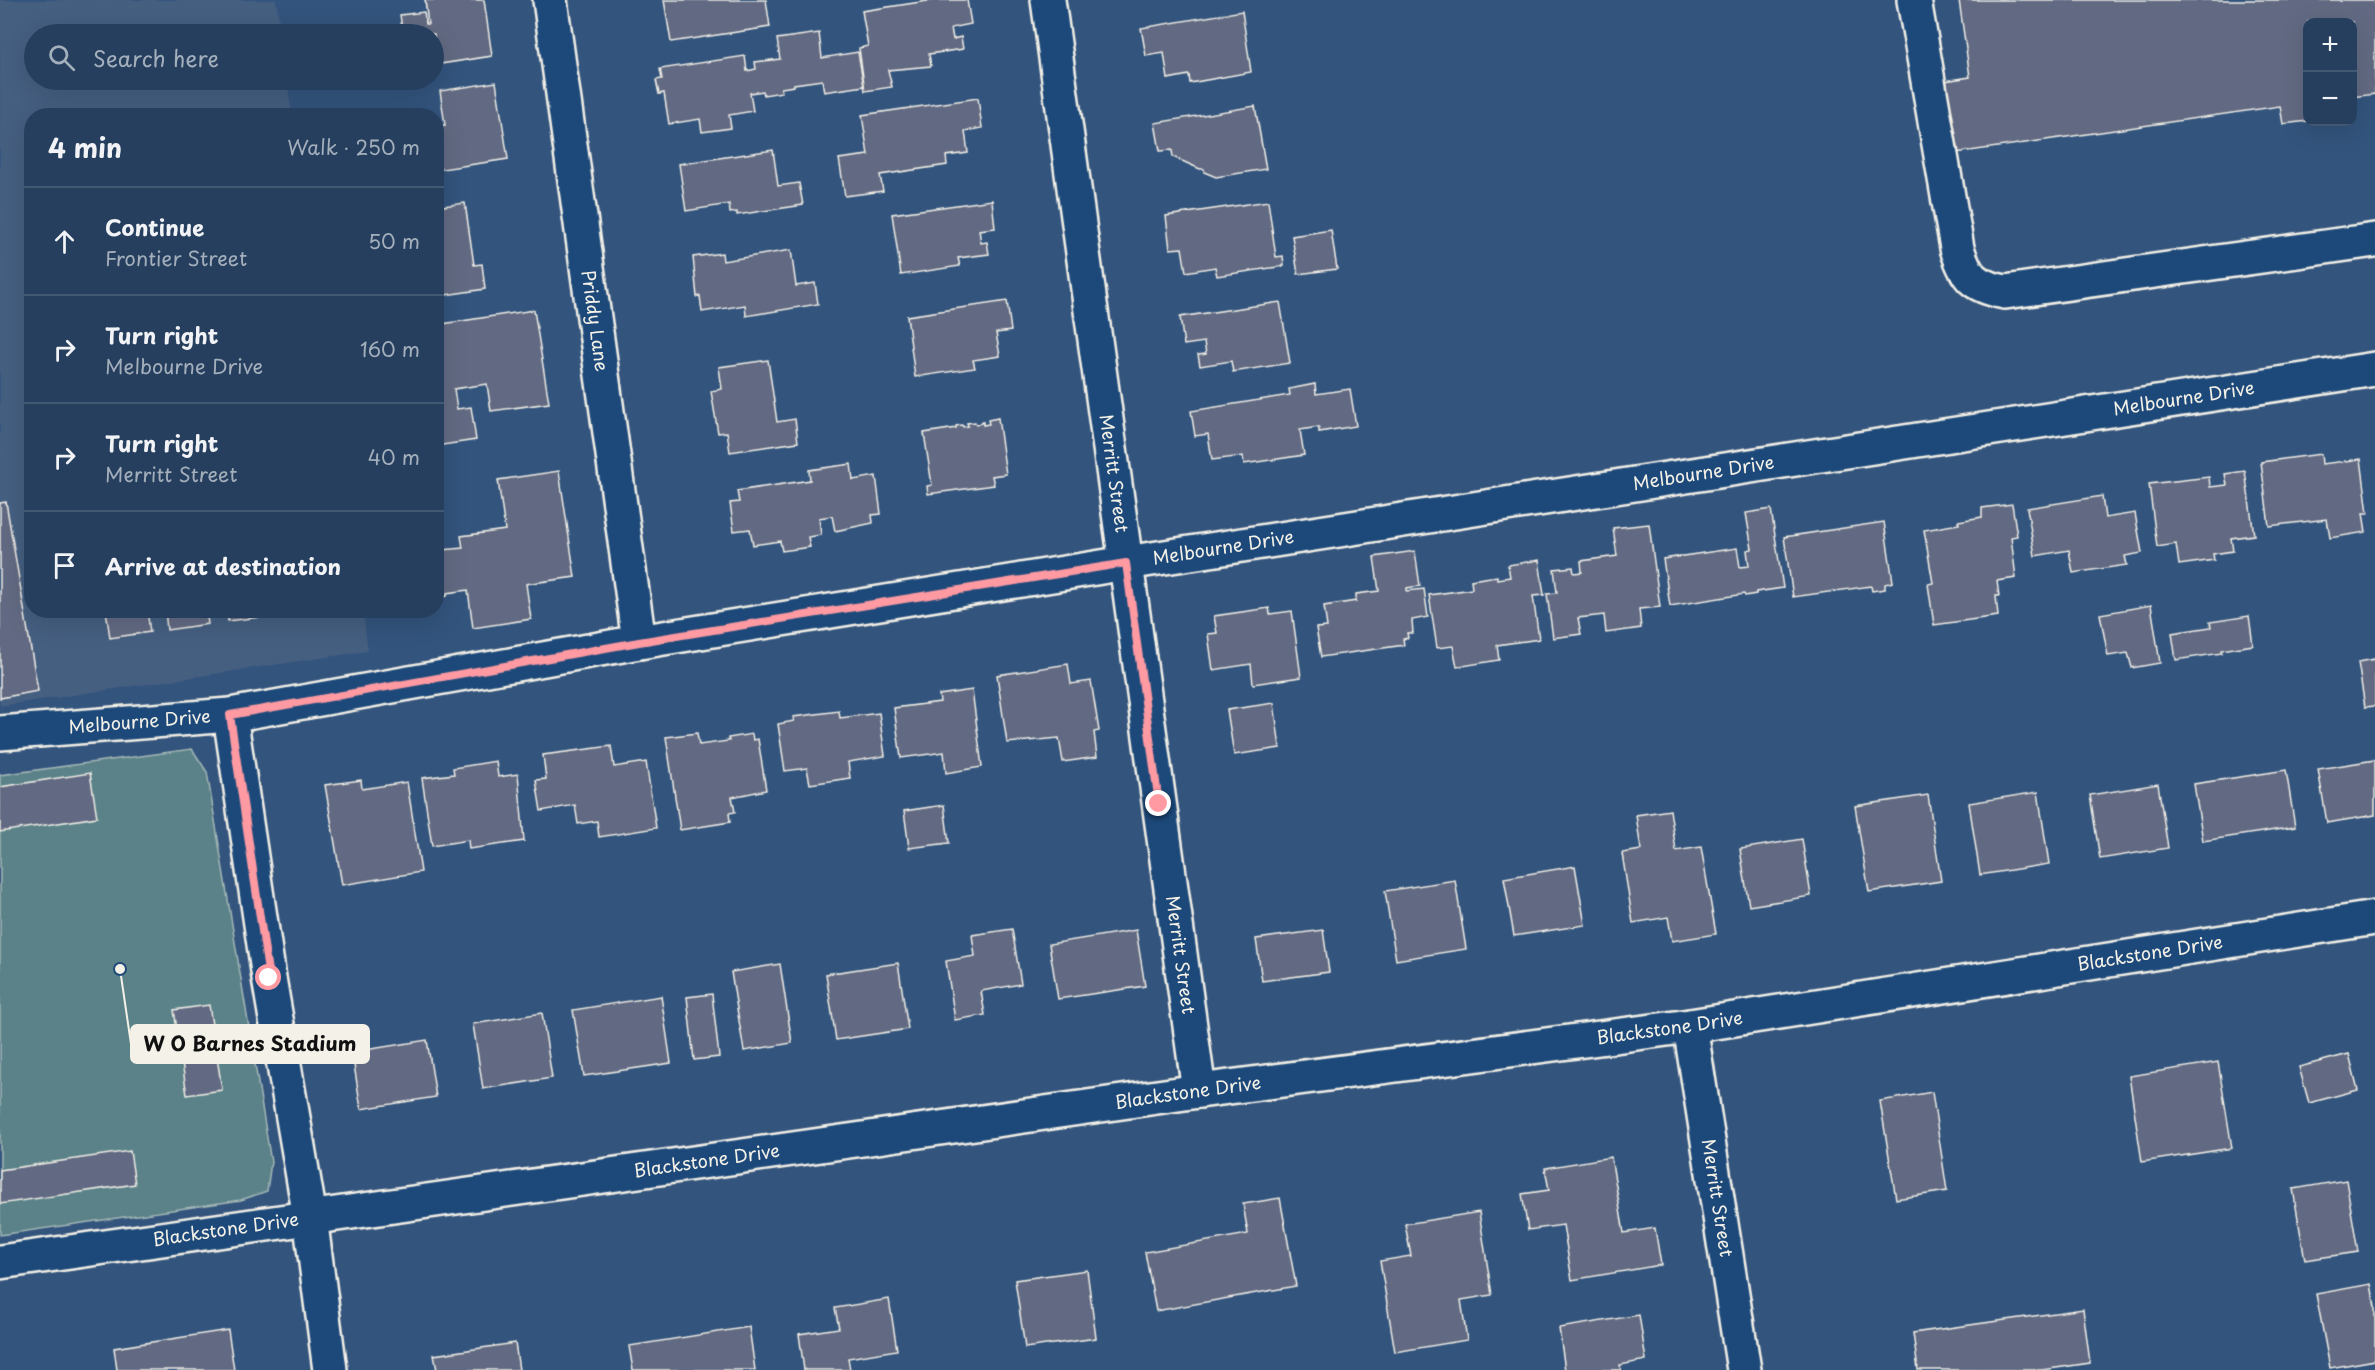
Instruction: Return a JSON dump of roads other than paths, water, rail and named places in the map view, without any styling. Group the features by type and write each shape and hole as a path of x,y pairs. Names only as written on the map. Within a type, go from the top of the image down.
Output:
{"street":[{"name":"Priddy Lane","path":"550,0 639,642"},
{"name":"Merritt Street","path":"1048,0 1199,1091"},
{"path":"1914,0 1957,248 1964,270 1984,288 2005,292 2375,240"},
{"name":"Melbourne Drive","path":"0,733 230,715 639,642 1126,563 2375,369"},
{"path":"230,715 269,978 310,1217 330,1370"},
{"name":"Blackstone Drive","path":"0,1262 1199,1091 1689,1026 2375,918"},
{"name":"Merritt Street","path":"1689,1026 1744,1370"}],"place":[{"name":"W O Barnes Stadium","path":"120,969"}]}
